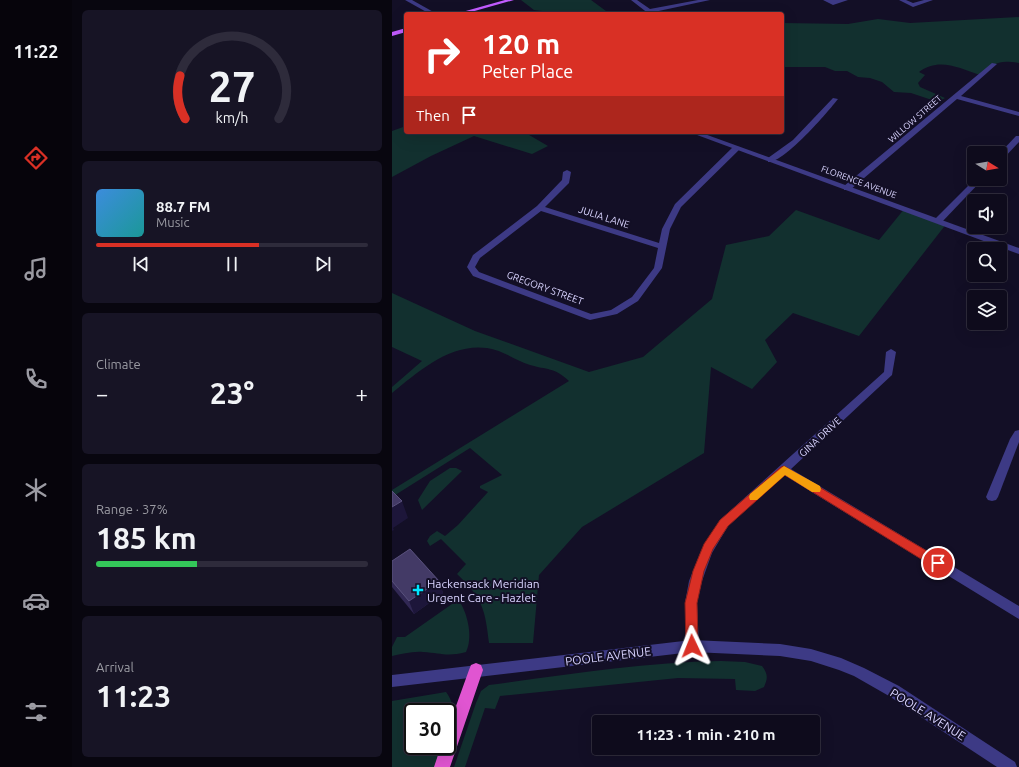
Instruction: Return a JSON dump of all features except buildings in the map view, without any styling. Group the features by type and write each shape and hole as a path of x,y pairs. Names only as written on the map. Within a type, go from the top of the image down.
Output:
{"highway":[{"path":"442,767 476,670"}],"main road":[{"path":"466,12 511,0"},
{"path":"392,34 404,31"}],"street":[{"path":"408,0 430,12"},
{"path":"634,0 651,12 707,0"},
{"path":"828,1 845,0"},
{"path":"902,0 913,5 930,0"},
{"name":"WILLOW STREET","path":"847,188 994,64"},
{"path":"955,96 1019,114"},
{"path":"771,160 796,142 835,99"},
{"name":"FLORENCE AVENUE","path":"698,134 1019,251"},
{"path":"1007,150 1019,138"},
{"name":"GREGORY STREET","path":"567,172 566,181 540,208 476,257 471,267 476,274 590,317 614,312 635,299 658,268 666,229 678,206 737,148"},
{"path":"938,221 972,186"},
{"name":"JULIA LANE","path":"540,208 662,247"},
{"name":"GINA DRIVE","path":"692,646 691,603 698,571 708,547 724,523 889,373 891,352"},
{"path":"992,497 1015,439 1019,434"},
{"path":"784,470 1019,613"},
{"name":"POOLE AVENUE","path":"392,681 692,646 780,650 811,655 840,664 894,691 1010,767"}],"green space":[{"path":"521,0 591,0 607,12 544,12 534,10"},
{"path":"1019,17 1019,63 998,63 980,75 949,65 934,65 919,72 925,75 918,83 920,87 945,98 938,102 911,93 894,92 882,82 870,78 858,77 847,71 835,71 825,67 784,67 784,23 848,24 878,19 910,23"},
{"path":"404,127 404,134 527,134 548,146 532,154 474,136 431,156 392,177 392,131"},
{"path":"905,208 947,223 859,336 793,313 765,340 777,362 752,389 711,367 704,453 582,527 539,575 533,643 489,643 486,621 481,605 466,583 457,574 466,564 441,539 430,546 427,541 430,536 437,531 445,536 458,525 488,492 480,488 480,486 502,475 470,448 392,497 392,490 569,381 555,371 524,363 493,349 473,348 460,350 436,360 392,393 392,387 422,361 392,347 392,293 475,331 589,372 643,357 712,299 726,245 769,236 796,210 879,240"},
{"path":"450,468 456,468 462,471 422,510 418,500 430,481"},
{"path":"452,604 461,604 468,621 469,640 466,652 449,654 415,652 392,656 392,647 397,637 405,637"},
{"path":"721,661 745,662 762,666 767,676 764,687 755,691 736,690 735,679 678,678 500,696 495,709 485,708 465,767 454,767 481,691 489,685 634,666"},
{"path":"446,692 452,703 404,703 404,755 440,755 435,767 392,767 392,701"}],"slow traffic":[{"path":"754,497 784,470 816,489"}],"place":[{"name":"Hackensack Meridian Urgent Care - Hazlet","path":"418,590"}],"route":[{"path":"692,646 691,603 698,571 708,547 724,523 784,470 938,563"}]}
